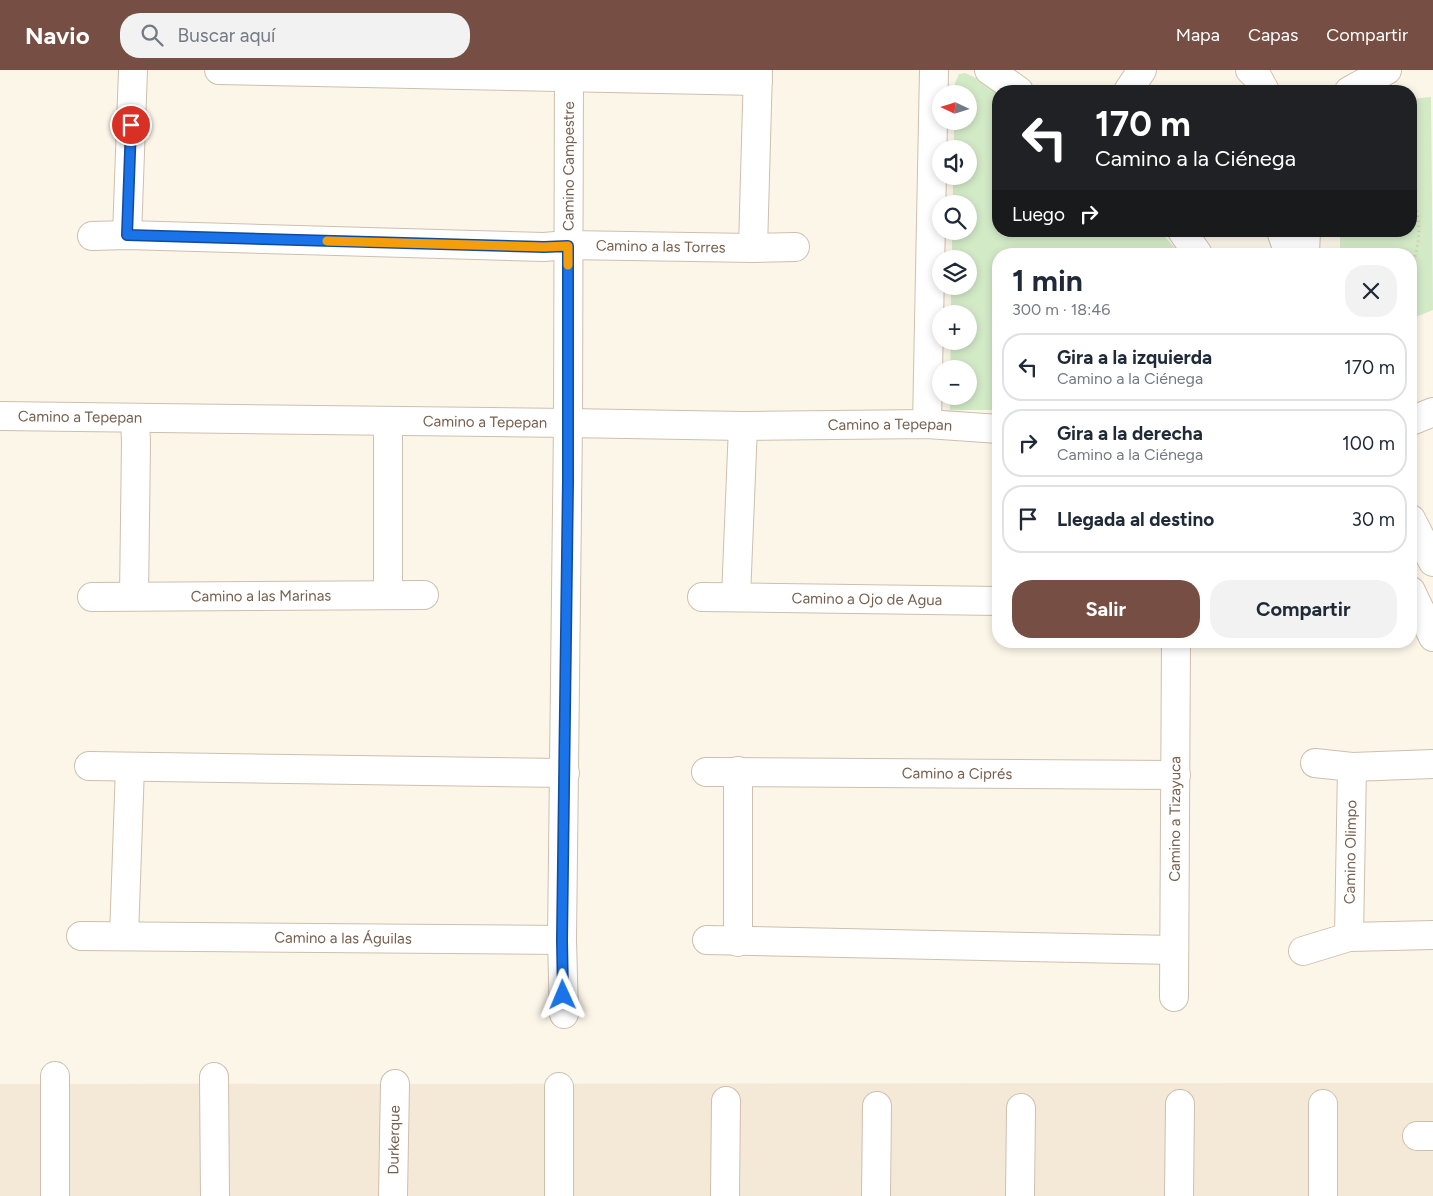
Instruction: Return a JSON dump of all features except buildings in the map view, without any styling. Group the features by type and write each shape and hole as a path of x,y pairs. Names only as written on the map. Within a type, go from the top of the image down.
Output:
{"street":[{"path":"127,235 133,70"},
{"path":"219,70 758,76 753,248"},
{"path":"927,424 934,70"},
{"path":"989,70 1010,85"},
{"path":"1132,85 1142,70"},
{"path":"1250,70 1262,85"},
{"path":"1360,85 1387,70"},
{"path":"1390,85 1409,70"},
{"name":"Camino Campestre","path":"564,1014 562,940 566,773 569,73"},
{"name":"Camino a las Torres","path":"92,236 127,235 544,247 795,247"},
{"path":"1186,237 1194,248"},
{"path":"1417,418 1433,412"},
{"name":"Camino a Tepepan","path":"0,416 568,422 743,426 927,424 992,429"},
{"path":"134,596 135,418"},
{"path":"388,421 388,595"},
{"path":"736,597 743,426"},
{"path":"1417,531 1433,562"},
{"name":"Camino a las Marinas","path":"92,597 424,595"},
{"name":"Camino a Ojo de Agua","path":"702,596 992,601"},
{"path":"1417,604 1433,637"},
{"name":"Camino a Tizayuca","path":"1174,997 1176,648"},
{"path":"1315,763 1352,767 1433,764"},
{"path":"89,766 566,773"},
{"path":"124,936 130,766"},
{"name":"Camino Olimpo","path":"1350,937 1352,767"},
{"path":"738,771 738,942"},
{"name":"Camino a Ciprés","path":"706,772 1176,775"},
{"path":"1304,951 1350,937 1433,935"},
{"name":"Camino a las Águilas","path":"81,936 562,940"},
{"path":"707,940 1173,950"},
{"path":"55,1076 55,1196"},
{"path":"214,1077 215,1196"},
{"name":"Durkerque","path":"393,1196 395,1084"},
{"path":"559,1087 559,1196"},
{"path":"724,1196 726,1101"},
{"path":"1178,1196 1180,1104"},
{"path":"1323,1104 1323,1196"},
{"path":"876,1196 877,1106"},
{"path":"1020,1196 1021,1108"}],"path":[{"path":"1417,212 1420,224 1417,252"}],"shaded area":[{"path":"1433,1083 1433,1196 0,1196 0,1084"}],"green space":[{"path":"965,73 985,82 992,88 992,237 1165,237 1175,248 992,248 992,410 950,410 950,405 977,405 977,360 950,360 951,350 977,350 977,305 951,305 951,295 977,295 977,250 952,250 952,240 977,240 977,195 953,195 953,185 977,185 977,140 954,140 954,130 978,130 978,85 955,85 959,74"},
{"path":"1431,97 1433,310 1417,317 1417,248 1340,248 1340,237 1417,237 1417,98"}],"slow traffic":[{"path":"327,241 568,246 568,265"}],"route":[{"path":"131,125 127,235 544,247 568,246 566,773 562,940 563,995"}]}
